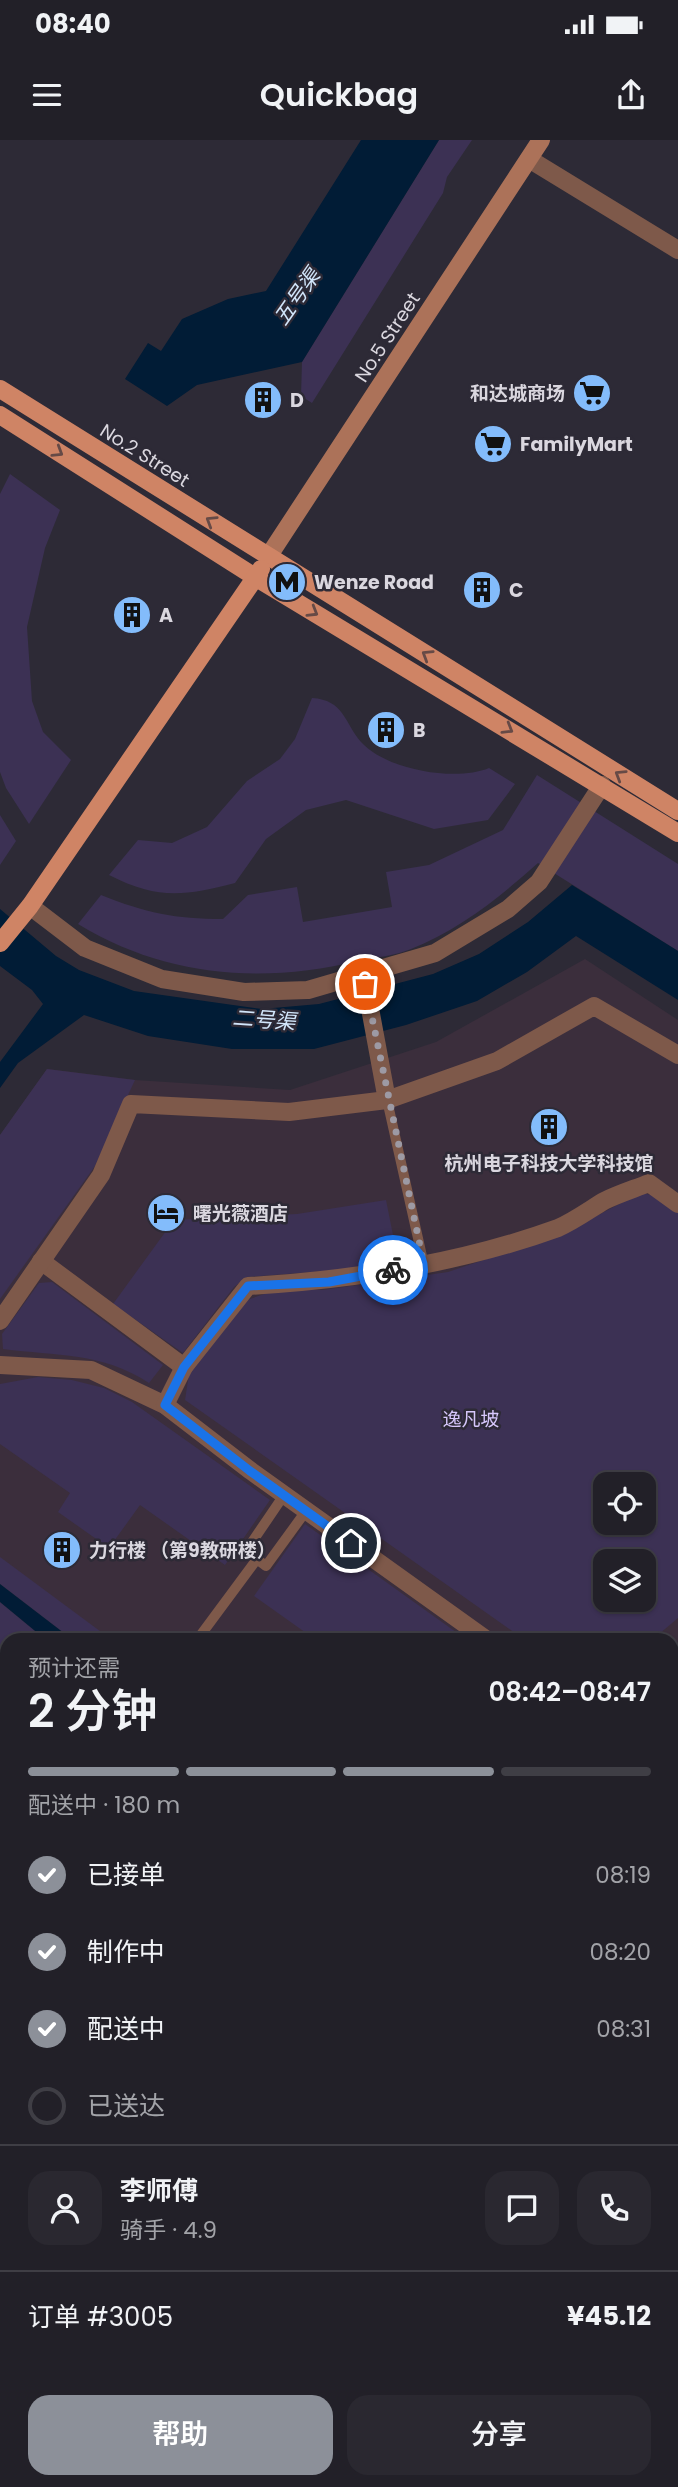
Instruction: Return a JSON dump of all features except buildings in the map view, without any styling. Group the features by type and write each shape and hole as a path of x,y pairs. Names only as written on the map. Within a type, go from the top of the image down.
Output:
{"main road":[{"name":"No.5 Street","path":"268,558 541,140"},
{"name":"No.2 Street","path":"0,389 678,811"},
{"path":"0,415 255,577 678,833"},
{"path":"0,943 27,909 268,558"}],"street":[{"path":"529,159 678,250"},
{"path":"27,909 85,948 162,979 257,991 308,990 365,980 435,953 508,909 539,882 602,785"},
{"path":"365,980 387,1100"},
{"path":"0,1321 101,1175 131,1104 289,1112 387,1100 497,1061 594,1006 678,1055"},
{"path":"165,1405 184,1367 248,1286 329,1282 424,1265 507,1245 562,1226 607,1200 649,1183 678,1204"},
{"path":"41,1261 184,1367"},
{"path":"0,1365 91,1370 165,1405 284,1495 477,1633"}],"lane":[{"path":"387,1100 424,1265"},
{"path":"284,1495 246,1551 266,1566 306,1511"},
{"path":"202,1633 257,1559"}],"shaded area":[{"path":"585,959 678,1020 678,1633 0,1633 0,1135 47,1069 135,1080 290,1090 436,1042"}],"green space":[{"path":"439,140 472,140 447,177 443,193 312,403 301,396 302,362"},
{"path":"10,474 60,510 45,548 27,627 32,701 43,732 71,760 29,824 6,788 0,772 0,494"},
{"path":"312,698 331,703 342,713 361,742 387,760 422,771 441,773 459,774 489,768 515,784 488,820 434,829 346,800 306,810 266,839 235,883 201,891 157,892 142,889 109,875 138,840 172,843 207,827 247,781 280,759 295,739"},
{"path":"537,775 678,864 678,951 538,863 478,912 429,941 399,953 322,968 250,973 179,965 111,942 78,924 101,895 161,914 206,919 223,919 248,895 297,887 303,922 392,907 386,872 429,865 503,830"},
{"path":"0,815 16,841 0,865"},
{"path":"47,1069 135,1080 95,1166 0,1299 0,1135"},
{"name":"逸凡坡","path":"640,1193 658,1196 678,1210 678,1618 660,1633 515,1633 185,1400 189,1374 244,1301 276,1290 323,1290 448,1272 566,1232"},
{"path":"386,1200 398,1260 338,1270 247,1277 234,1287 183,1353 113,1304 174,1220 297,1214"},
{"path":"52,1282 163,1365 149,1383 96,1360 3,1349 2,1334 39,1283"},
{"path":"38,1377 72,1380 104,1388 132,1402 270,1500 225,1565 140,1505 109,1548 58,1512 70,1493 0,1444 0,1384"},
{"path":"305,1524 457,1633 306,1633 254,1596"},
{"path":"0,1557 103,1633 64,1633 0,1584"},
{"path":"0,1602 38,1633 0,1633"}],"water":[{"name":"五号渠","path":"361,140 439,140 302,362 197,385 167,406 125,379 148,343 161,351 182,319 228,299 266,291"},
{"name":"二号渠","path":"572,885 678,951 678,1000 576,936 527,972 477,1001 406,1025 314,1049 232,1049 148,1036 84,1015 18,1063 0,1088 0,1062 43,1004 32,990 0,966 0,909 56,956 79,970 134,991 262,1009 319,1004 433,974 479,954 528,922"},
{"path":"0,1584 64,1633 38,1633 0,1602"}],"way so far":[{"path":"365,984 387,1100 424,1265 393,1270"}],"place":[{"name":"和达城商场","path":"592,393"},
{"name":"D","path":"263,400"},
{"name":"FamilyMart","path":"493,444"},
{"name":"Wenze Road","path":"287,582"},
{"name":"C","path":"482,590"},
{"name":"A","path":"132,615"},
{"name":"B","path":"386,730"},
{"name":"杭州电子科技大学科技馆","path":"549,1127"},
{"name":"曙光薇酒店","path":"166,1213"},
{"name":"力行楼 （第9教研楼）","path":"62,1550"}],"route":[{"path":"351,1543 250,1471 165,1405 184,1367 248,1286 329,1282 393,1270"}]}
